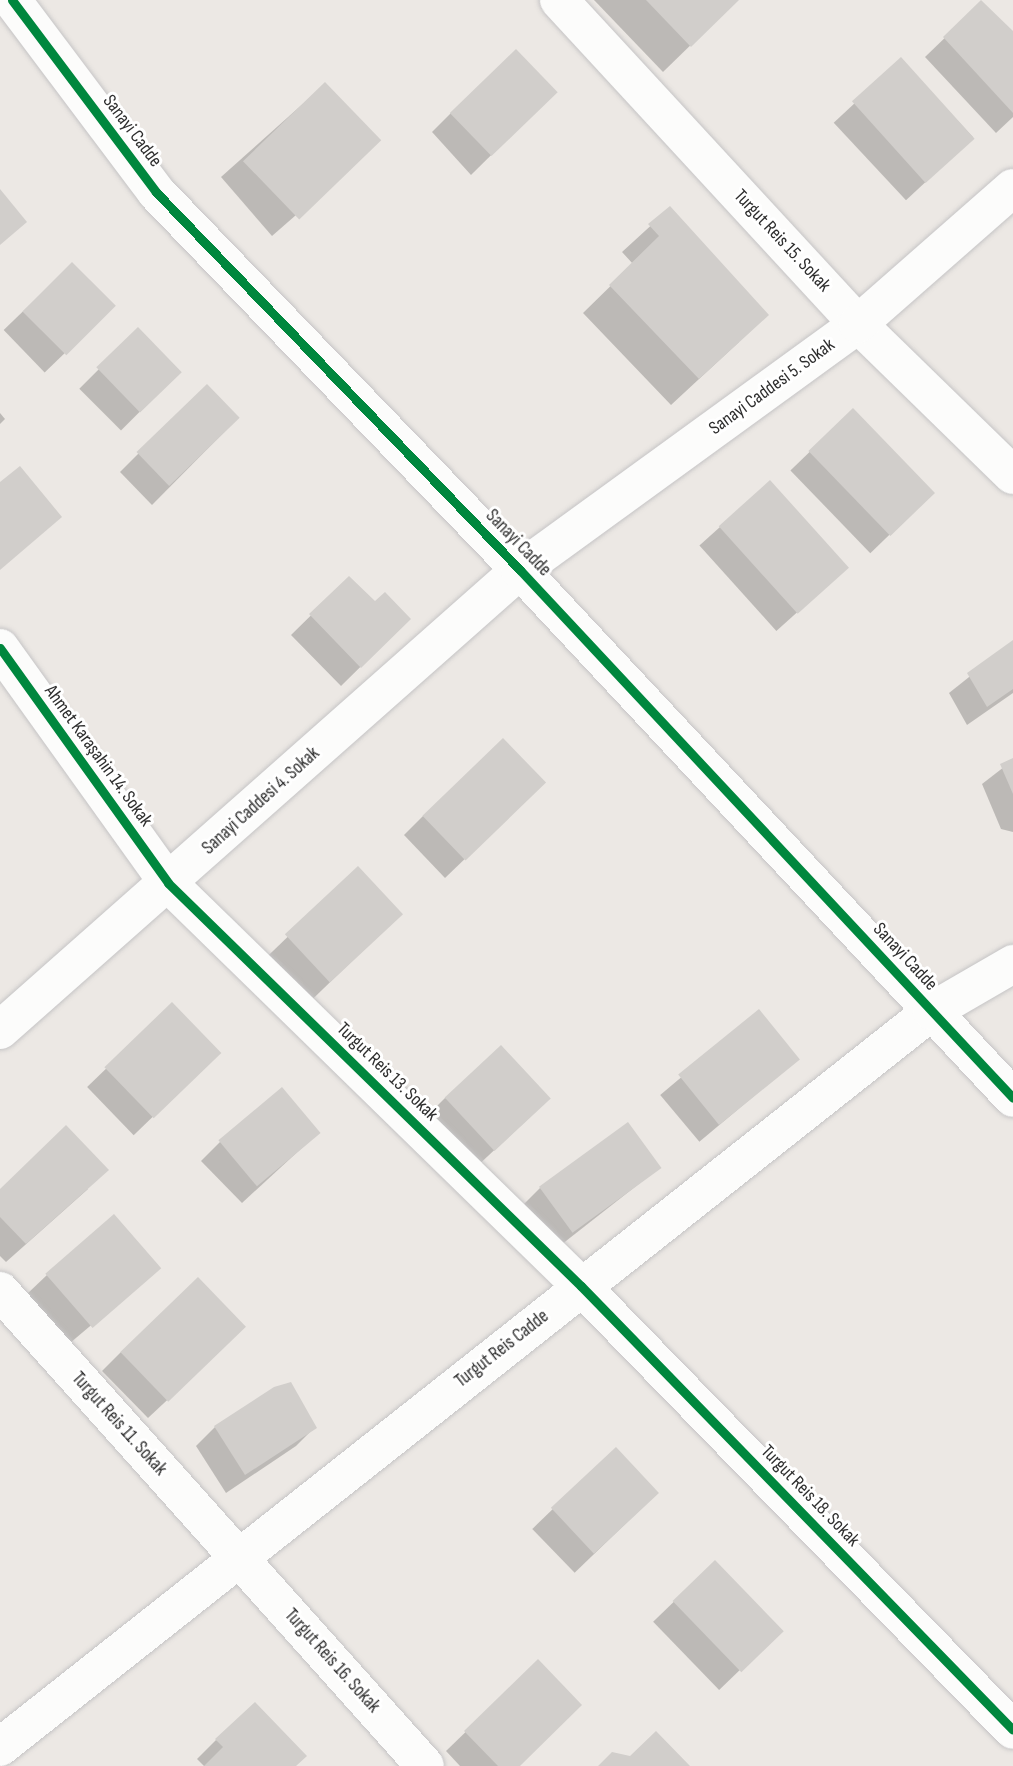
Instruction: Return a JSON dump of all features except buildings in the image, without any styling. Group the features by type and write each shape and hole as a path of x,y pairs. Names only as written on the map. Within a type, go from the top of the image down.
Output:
{"street":[{"name":"Sanayi Cadde","path":"12,0 156,192 520,570 1013,1098"},
{"name":"Turgut Reis 15. Sokak","path":"559,0 858,324 1013,475"},
{"name":"Sanayi Caddesi 5. Sokak","path":"520,570 858,324 1013,188"},
{"name":"Sanayi Caddesi 4. Sokak","path":"0,1030 520,570"},
{"name":"Ahmet Karaşahin 14. Sokak","path":"0,648 168,883"},
{"name":"Turgut Reis 13. Sokak","path":"168,883 581,1286"},
{"name":"Turgut Reis Cadde","path":"0,1747 932,1011 1013,964"},
{"name":"Turgut Reis 18. Sokak","path":"581,1286 1013,1730"},
{"name":"Turgut Reis 11. Sokak","path":"0,1291 239,1556"},
{"name":"Turgut Reis 16. Sokak","path":"239,1556 425,1766"}],"cycle path":[{"path":"12,0 156,192 520,570 1013,1098"},
{"path":"0,648 168,883 581,1286 1013,1730"}]}
